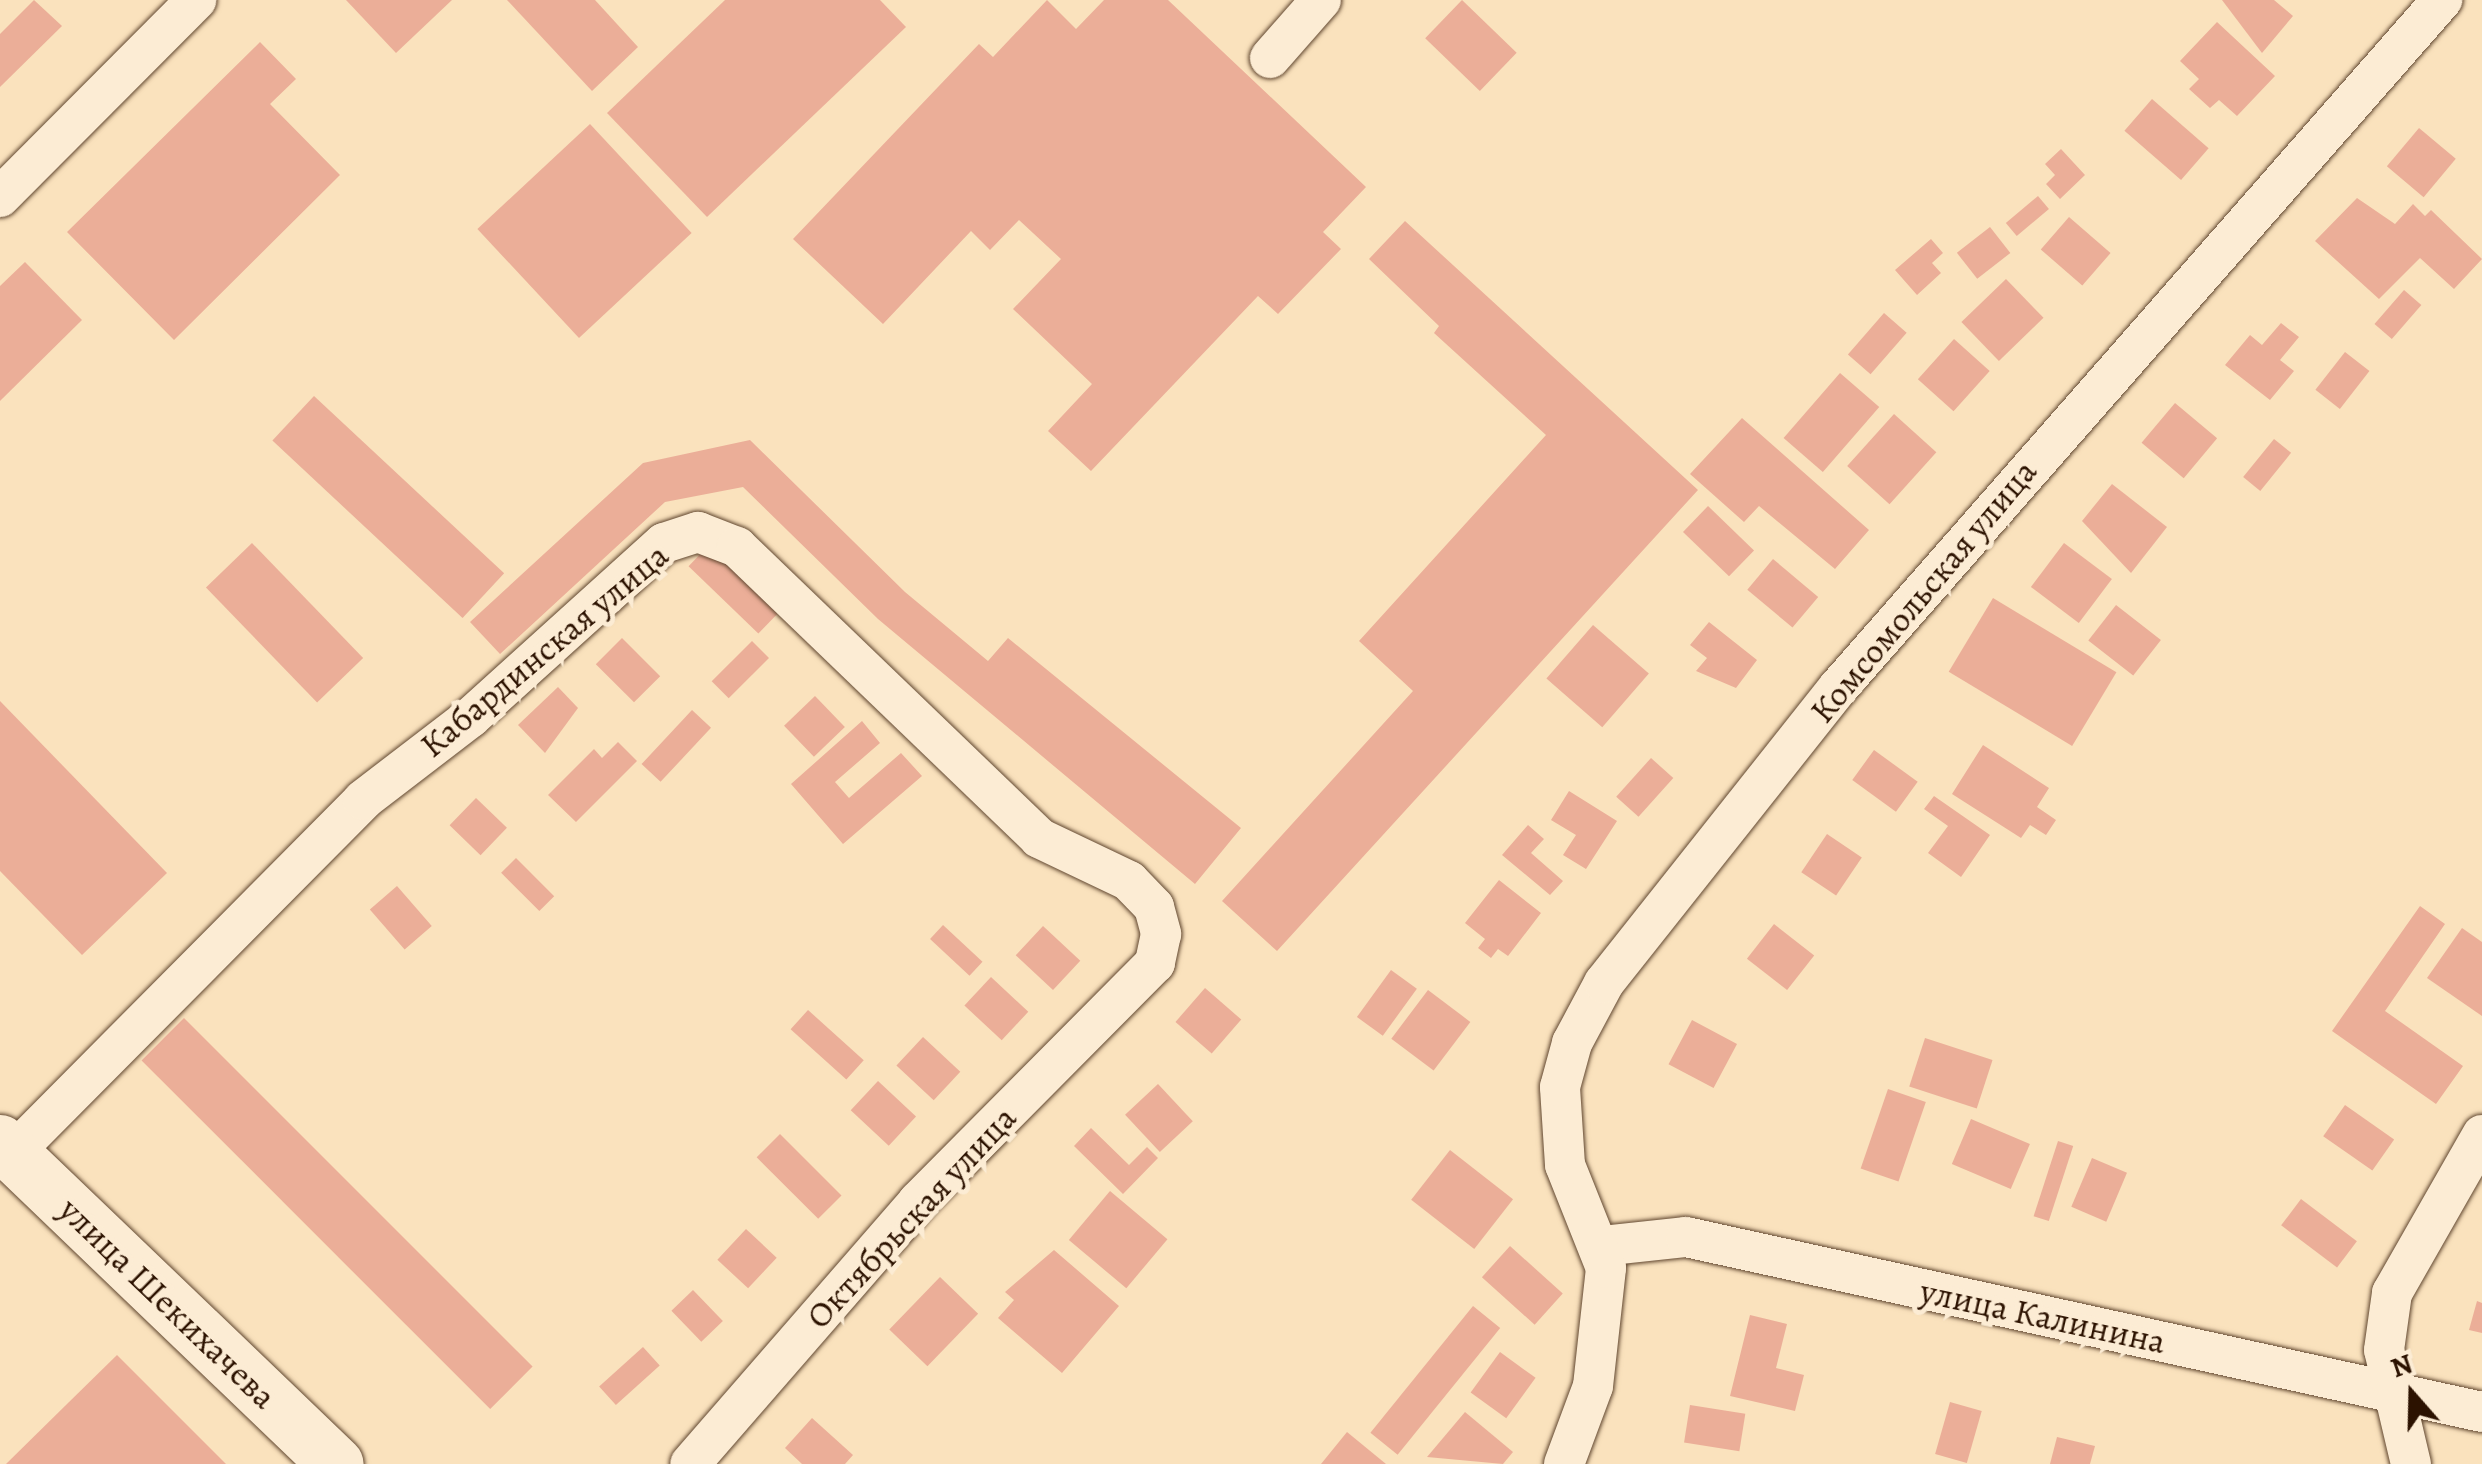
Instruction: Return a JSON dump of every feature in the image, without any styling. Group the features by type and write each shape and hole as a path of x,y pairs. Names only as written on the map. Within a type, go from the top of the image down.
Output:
{"street":[{"path":"0,197 196,0"},
{"path":"1270,58 1321,0"},
{"name":"Комсомольская улица","path":"1602,1246 1565,1164 1558,1122 1568,1054 1604,983 1838,688 2442,0"},
{"name":"Кабардинская улица","path":"4,1155 363,800 470,718 664,543 698,532 737,547 1038,838 1130,881 1154,907 1161,934 1154,962 1138,975"},
{"name":"Октябрьская улица","path":"690,1464 918,1202 1138,975"},
{"path":"2411,1464 2384,1350 2392,1294 2482,1135"},
{"name":"улица Шекихачева","path":"4,1155 336,1464"},
{"name":"улица Калинина","path":"1602,1246 1686,1237 2482,1412"},
{"path":"1573,1459 1602,1330 1602,1246"}],"building":[{"path":"34,0 62,26 0,87 0,34"},
{"path":"346,0 452,0 396,53"},
{"path":"507,0 595,0 638,47 592,91"},
{"path":"725,0 880,0 906,27 707,217 607,113"},
{"path":"1047,0 1076,29 1104,0 1168,0 1366,187 1323,232 1341,249 1278,314 1258,296 1091,471 1048,431 1092,384 1013,309 1061,259 1019,220 990,250 971,231 883,324 793,239 979,44 993,57"},
{"path":"1462,0 1517,53 1480,91 1425,38"},
{"path":"2222,0 2274,0 2293,16 2262,53"},
{"path":"2217,22 2275,76 2237,116 2219,100 2210,108 2189,89 2199,79 2180,61"},
{"path":"260,42 296,79 270,104 340,175 174,340 67,232"},
{"path":"2152,99 2209,148 2181,180 2124,131"},
{"path":"590,124 692,233 579,338 477,229"},
{"path":"2419,128 2456,159 2424,197 2387,166"},
{"path":"2061,149 2085,175 2060,199 2046,184 2055,175 2045,164"},
{"path":"2038,196 2049,209 2017,236 2006,223"},
{"path":"2357,198 2395,224 2413,204 2425,216 2431,210 2482,259 2454,289 2420,258 2379,299 2315,241"},
{"path":"2069,217 2111,253 2082,286 2041,249"},
{"path":"1405,221 1698,490 1277,951 1222,901 1413,691 1359,641 1546,435 1434,333 1439,326 1369,259"},
{"path":"1990,227 2010,253 1977,279 1957,253"},
{"path":"1931,239 1943,253 1932,263 1941,273 1917,295 1895,270"},
{"path":"25,262 82,320 0,401 0,286"},
{"path":"2006,279 2044,318 1999,361 1961,322"},
{"path":"2404,290 2421,305 2392,339 2374,324"},
{"path":"1884,313 1907,333 1871,374 1848,355"},
{"path":"2281,323 2299,337 2280,360 2294,371 2270,400 2225,365 2250,335 2262,345"},
{"path":"1954,339 1990,371 1954,411 1918,379"},
{"path":"2345,352 2369,371 2340,409 2315,390"},
{"path":"1840,373 1879,407 1823,472 1784,438"},
{"path":"314,396 504,573 463,618 272,441"},
{"path":"2175,403 2217,438 2184,478 2142,443"},
{"path":"1894,414 1936,452 1890,504 1847,466"},
{"path":"1742,418 1869,530 1835,569 1759,506 1744,522 1690,474"},
{"path":"2274,439 2291,453 2260,491 2243,477"},
{"path":"750,440 905,592 988,661 1008,638 1241,828 1195,884 878,619 743,487 665,502 500,654 470,622 643,463"},
{"path":"2112,484 2167,527 2131,573 2082,521"},
{"path":"1708,506 1754,550 1729,576 1683,532"},
{"path":"252,543 363,658 317,703 206,587"},
{"path":"2064,543 2112,579 2079,623 2031,587"},
{"path":"708,546 778,613 758,634 689,566"},
{"path":"1773,559 1818,597 1792,628 1747,590"},
{"path":"1993,598 2116,672 2072,746 1949,672"},
{"path":"2116,605 2161,640 2133,676 2088,640"},
{"path":"1709,622 1757,660 1736,688 1696,671 1707,658 1690,645"},
{"path":"1593,625 1649,674 1602,727 1546,679"},
{"path":"622,638 660,676 634,702 596,664"},
{"path":"752,641 769,658 729,698 712,681"},
{"path":"558,687 578,708 545,753 518,725"},
{"path":"815,696 845,727 814,757 784,726"},
{"path":"0,701 167,873 82,955 0,871"},
{"path":"692,710 711,728 661,782 642,764"},
{"path":"862,721 880,743 835,782 849,798 901,753 922,776 843,844 791,784"},
{"path":"618,742 637,761 576,822 548,795 594,749 602,758"},
{"path":"1983,745 2049,788 2037,807 2056,820 2046,835 2030,825 2021,838 1952,794"},
{"path":"1874,750 1918,782 1896,812 1852,780"},
{"path":"1651,758 1673,778 1638,817 1616,797"},
{"path":"1569,791 1617,821 1586,869 1563,855 1576,835 1551,820"},
{"path":"1934,796 1990,835 1961,877 1928,853 1948,826 1924,809"},
{"path":"476,798 507,828 481,855 450,825"},
{"path":"1528,825 1544,839 1531,853 1563,881 1550,895 1502,855"},
{"path":"1827,834 1862,857 1836,896 1801,872"},
{"path":"516,858 554,896 539,911 501,873"},
{"path":"1499,880 1541,913 1508,956 1498,949 1491,958 1478,948 1485,939 1465,923"},
{"path":"397,886 432,926 405,950 370,910"},
{"path":"2420,906 2445,924 2385,1011 2463,1066 2436,1104 2332,1031"},
{"path":"1774,924 1814,955 1787,990 1747,959"},
{"path":"943,925 982,962 970,976 930,939"},
{"path":"1043,926 1080,961 1053,990 1016,955"},
{"path":"2462,928 2482,942 2482,1016 2427,978"},
{"path":"1391,970 1417,989 1383,1036 1357,1017"},
{"path":"991,977 1028,1012 1002,1040 964,1006"},
{"path":"1205,988 1241,1019 1212,1053 1175,1022"},
{"path":"1428,990 1470,1022 1434,1071 1391,1039"},
{"path":"808,1010 864,1060 846,1080 791,1029"},
{"path":"184,1018 533,1367 490,1409 142,1060"},
{"path":"1692,1020 1737,1044 1714,1088 1669,1064"},
{"path":"923,1037 960,1072 934,1100 896,1066"},
{"path":"1925,1038 1993,1060 1977,1108 1909,1087"},
{"path":"878,1081 916,1116 889,1146 851,1110"},
{"path":"1158,1084 1193,1121 1160,1152 1125,1115"},
{"path":"1888,1089 1926,1102 1898,1181 1861,1168"},
{"path":"2345,1105 2394,1139 2372,1171 2323,1136"},
{"path":"1971,1119 2030,1144 2011,1189 1952,1164"},
{"path":"1091,1128 1129,1165 1147,1147 1158,1158 1123,1194 1074,1146"},
{"path":"780,1134 842,1196 818,1219 757,1157"},
{"path":"2058,1141 2073,1146 2049,1221 2034,1216"},
{"path":"1450,1150 1513,1199 1474,1249 1411,1200"},
{"path":"2092,1158 2127,1173 2106,1222 2071,1207"},
{"path":"1110,1191 1167,1239 1126,1288 1069,1240"},
{"path":"2301,1199 2357,1241 2337,1267 2281,1225"},
{"path":"746,1229 777,1258 748,1288 717,1260"},
{"path":"1510,1246 1563,1294 1535,1325 1482,1277"},
{"path":"1054,1250 1119,1306 1062,1373 998,1318 1014,1300 1005,1292"},
{"path":"940,1277 978,1314 927,1366 889,1330"},
{"path":"693,1290 723,1321 701,1342 671,1311"},
{"path":"2477,1301 2482,1303 2482,1333 2469,1330"},
{"path":"1473,1306 1500,1328 1398,1455 1370,1433"},
{"path":"1750,1315 1787,1324 1776,1368 1804,1375 1795,1411 1730,1396"},
{"path":"643,1347 660,1366 616,1405 599,1386"},
{"path":"1500,1352 1536,1378 1506,1418 1471,1392"},
{"path":"117,1355 226,1464 6,1464 67,1404"},
{"path":"1950,1402 1982,1411 1967,1463 1935,1454"},
{"path":"1690,1405 1745,1414 1739,1451 1684,1443"},
{"path":"1465,1412 1513,1452 1503,1464 1427,1457"},
{"path":"812,1418 853,1455 845,1464 802,1464 785,1448"},
{"path":"1347,1432 1386,1464 1321,1464"},
{"path":"2057,1437 2095,1446 2090,1464 2050,1464"}]}
